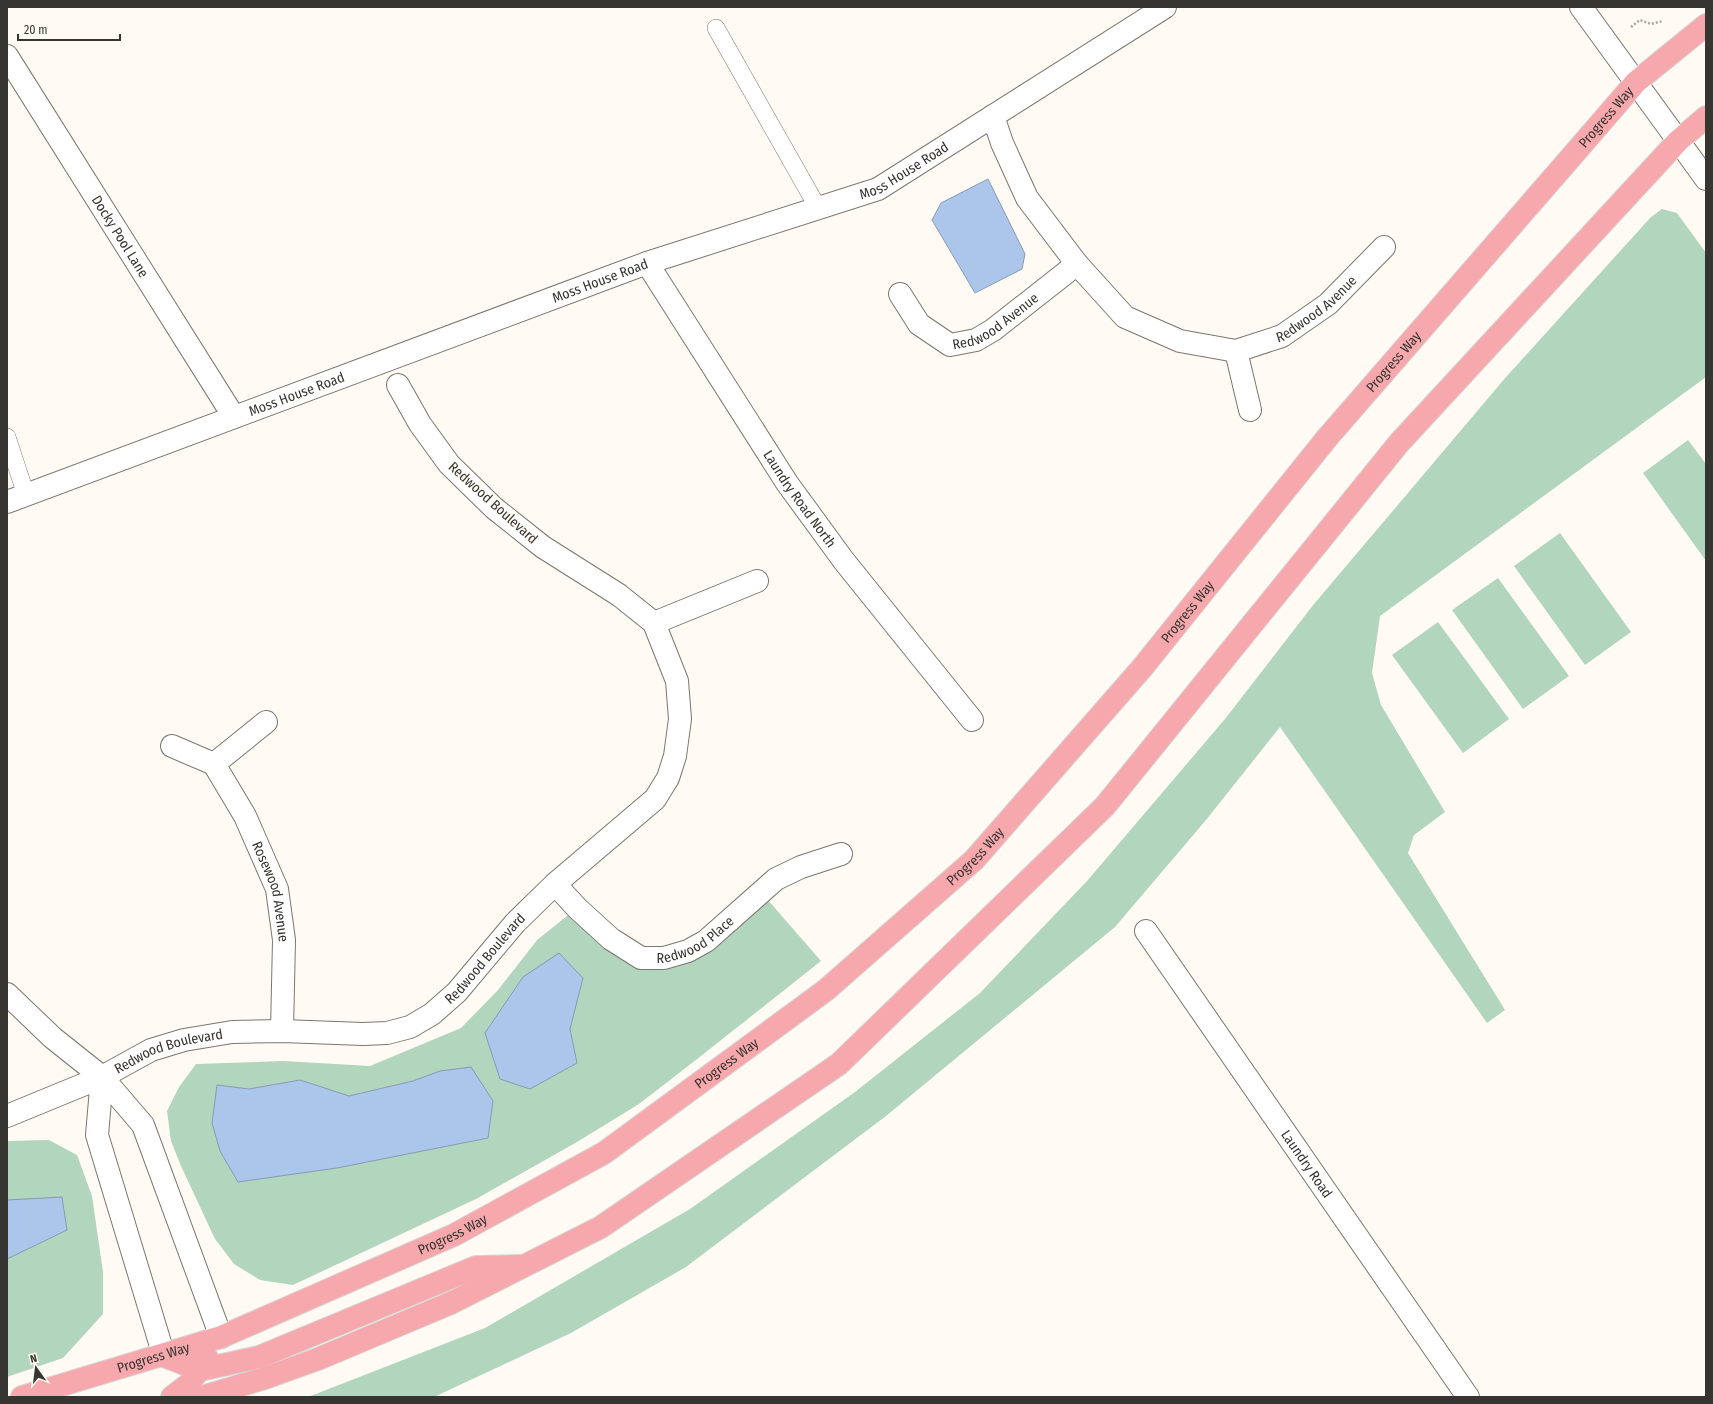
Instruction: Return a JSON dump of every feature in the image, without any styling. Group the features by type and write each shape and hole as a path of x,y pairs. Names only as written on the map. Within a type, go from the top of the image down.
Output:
{"main road":[{"name":"Progress Way","path":"22,1397 164,1356 221,1337 454,1235 604,1153 826,990 974,860 1142,668 1327,438 1636,82 1706,25"},
{"path":"202,1397 265,1378 318,1359 452,1303 601,1227 839,1064 1099,812 1400,443 1678,141 1706,117"},
{"path":"164,1356 200,1370 259,1357 476,1267 526,1265"},
{"path":"172,1397 189,1384 200,1370 221,1337"}],"street":[{"name":"Moss House Road","path":"17,498 646,264 878,189 1165,7"},
{"path":"1581,7 1706,179"},
{"name":"Docky Pool Lane","path":"7,56 234,417"},
{"name":"Redwood Avenue","path":"993,116 1002,143 1027,198 1077,264 1125,317 1180,341 1236,351 1282,336 1328,304 1384,247"},
{"name":"Laundry Road North","path":"646,264 787,483 849,568 972,720"},
{"name":"Redwood Avenue","path":"900,294 918,324 950,346 976,340 993,330 1077,264"},
{"path":"1236,351 1250,410"},
{"name":"Redwood Boulevard","path":"7,1116 102,1076 151,1050 184,1040 232,1032 282,1030 363,1034 387,1033 410,1027 432,1014 457,992 515,923 555,884 655,799 668,778 675,756 680,719 677,681 654,623 619,595 543,547 494,508 449,464 420,424 398,385"},
{"path":"654,623 757,581"},
{"path":"172,746 214,764 266,722"},
{"name":"Rosewood Avenue","path":"214,764 246,816 277,889 284,940 282,1030"},
{"name":"Redwood Place","path":"555,884 577,908 611,939 641,958 664,958 688,951 706,941 776,879 801,867 841,854"},
{"name":"Laundry Road","path":"1146,931 1468,1397"},
{"path":"7,994 53,1038 102,1076"},
{"name":"Redwood Boulevard","path":"102,1076 143,1125 221,1337"},
{"name":"Redwood Boulevard","path":"102,1076 97,1135 164,1356"}],"lane":[{"path":"716,28 818,208"},
{"path":"7,437 17,498"}],"path":[{"path":"1609,46 1640,20 1651,24 1666,20"}],"green space":[{"path":"1662,209 1677,213 1706,253 1706,377 1380,616 1372,673 1381,705 1445,812 1414,835 1408,853 1505,1010 1487,1023 1280,727 1206,820 1115,927 886,1116 686,1267 571,1333 434,1397 308,1397 485,1328 690,1209 855,1092 980,993 1087,881 1225,719 1314,604 1506,377 1651,217"},
{"path":"1688,440 1706,464 1706,561 1643,473"},
{"path":"1560,533 1631,632 1585,665 1514,566"},
{"path":"1498,578 1569,676 1523,709 1452,610"},
{"path":"1438,622 1509,719 1463,753 1392,655"},
{"path":"761,892 821,961 639,1104 577,1142 476,1199 293,1285 260,1280 234,1264 215,1239 171,1141 167,1111 179,1087 196,1064 283,1061 370,1066 461,1028 498,990 537,940 577,908 611,939 664,958"},
{"path":"49,1140 77,1155 92,1196 103,1272 103,1314 63,1358 7,1377 7,1141"}],"water":[{"path":"988,179 1025,254 1022,269 975,293 932,220 941,203"},
{"path":"559,953 583,978 570,1029 577,1063 530,1089 500,1079 485,1033 523,977"},
{"path":"471,1067 493,1101 488,1138 337,1168 238,1182 220,1151 212,1123 217,1085 249,1089 300,1080 349,1096 413,1081 440,1071"},
{"path":"62,1197 67,1230 7,1259 7,1200"}]}
